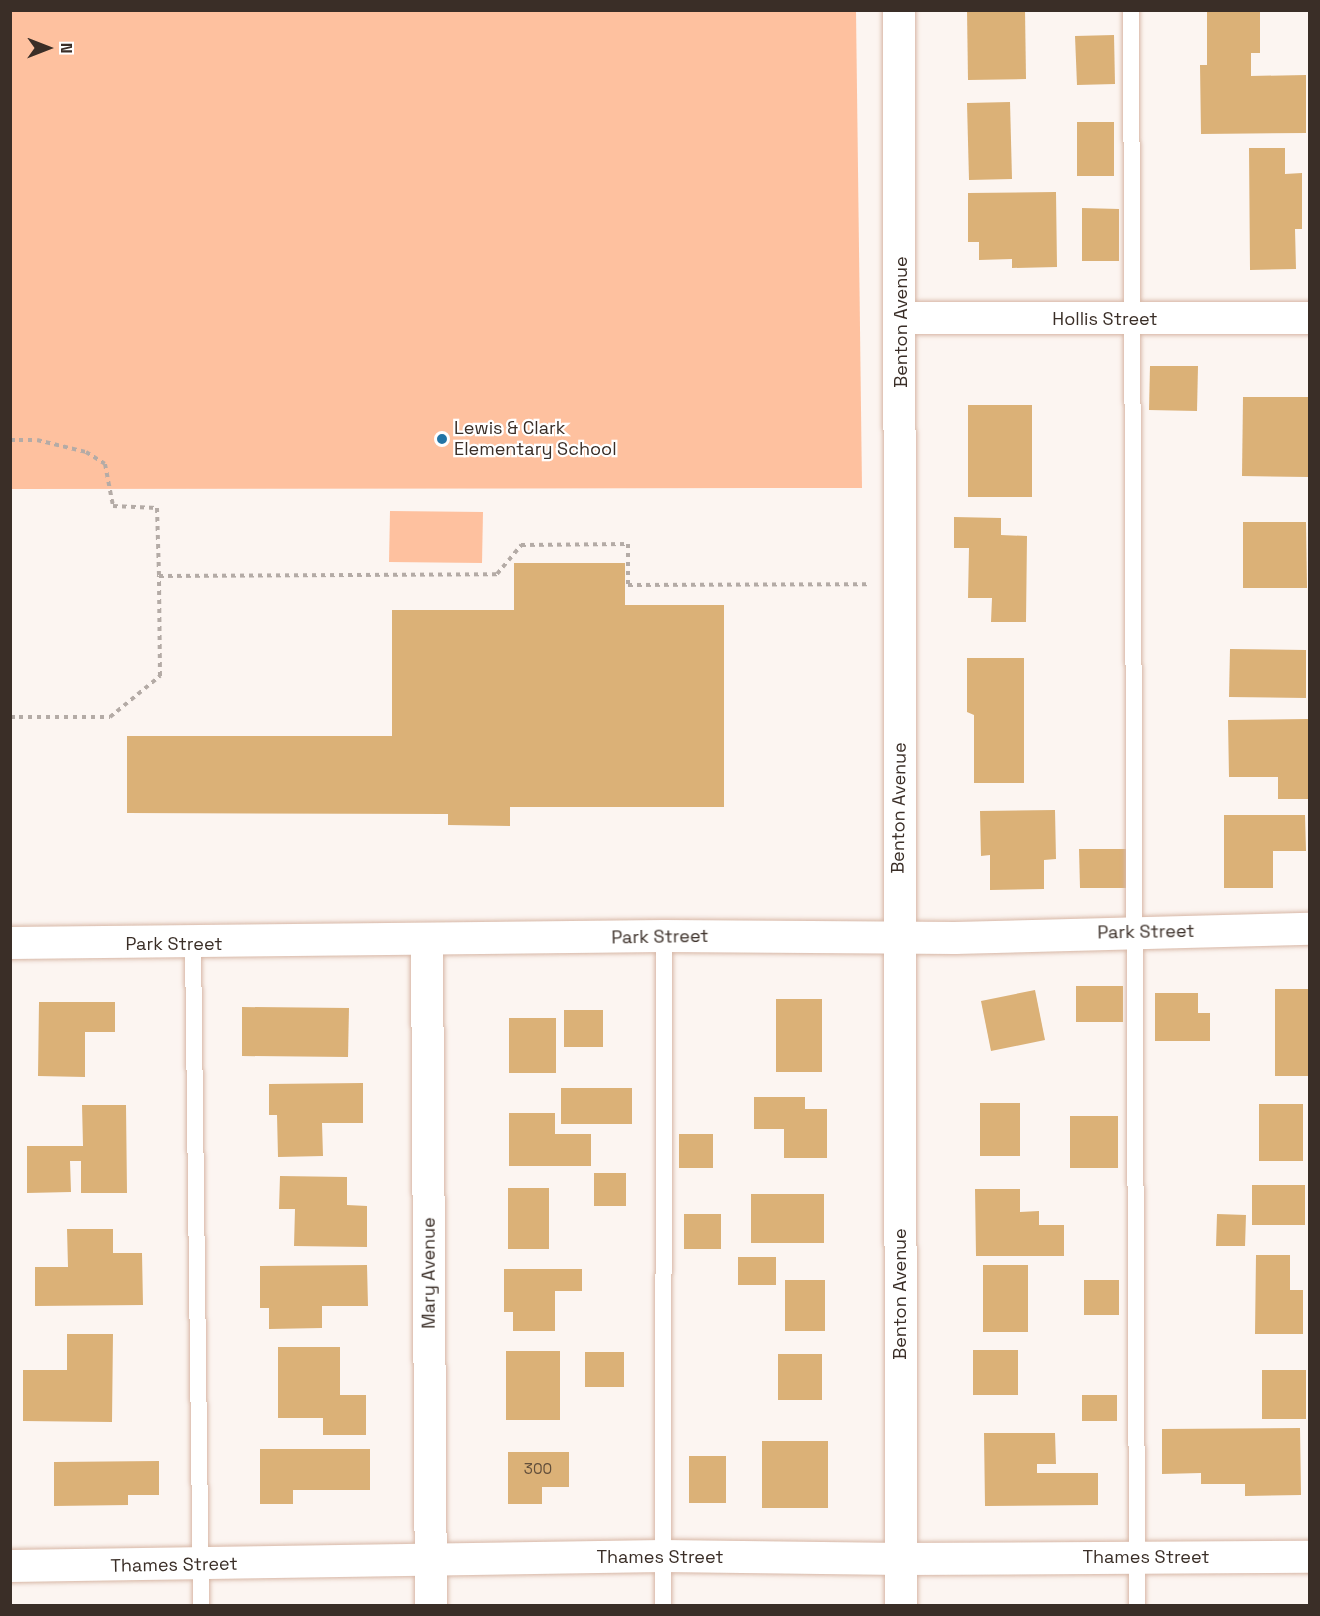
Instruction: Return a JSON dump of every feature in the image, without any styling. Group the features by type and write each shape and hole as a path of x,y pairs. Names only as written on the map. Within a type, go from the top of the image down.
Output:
{"street":[{"name":"Benton Avenue","path":"899,10 901,1605"},
{"name":"Hollis Street","path":"901,318 1135,320 1310,318"},
{"name":"Park Street","path":"10,943 193,944 664,936 899,937 1310,929"},
{"name":"Mary Avenue","path":"427,940 431,1605"},
{"name":"Thames Street","path":"10,1566 201,1565 663,1556 901,1559 1310,1557"}],"lane":[{"path":"1131,10 1135,320 1137,1605"},
{"path":"663,1605 664,936"},
{"path":"193,944 201,1605"}],"path":[{"path":"10,440 37,440 86,452 105,464 113,506 158,508 160,676 110,717 10,717"},
{"path":"159,576 498,574 521,545 628,544 628,585 868,584"}],"shaded area":[{"path":"10,11 856,11 862,488 11,489"},
{"path":"390,511 483,512 482,563 389,562"}],"building":[{"path":"967,10 1025,10 1026,79 968,80"},
{"path":"1207,10 1260,10 1260,53 1251,53 1251,76 1306,75 1306,133 1201,134 1200,65 1207,65"},
{"path":"1114,35 1115,84 1077,85 1075,36"},
{"path":"1010,102 1012,179 969,180 967,103"},
{"path":"1077,122 1114,122 1114,176 1077,176"},
{"path":"1249,148 1285,148 1285,174 1302,173 1302,229 1295,229 1296,269 1250,270"},
{"path":"1056,192 1057,267 1012,268 1012,259 979,260 979,242 968,242 968,193"},
{"path":"1082,208 1119,209 1119,261 1082,261"},
{"path":"1150,366 1198,366 1197,411 1149,410"},
{"path":"1243,397 1308,397 1308,477 1242,476"},
{"path":"968,405 1032,405 1032,497 968,497"},
{"path":"954,517 1001,518 1001,535 1027,536 1026,622 991,622 992,598 968,598 969,548 954,548"},
{"path":"1243,522 1306,522 1307,588 1243,588"},
{"path":"514,563 625,563 625,605 724,605 724,807 510,807 510,826 448,825 448,814 127,813 127,736 392,736 392,610 514,610"},
{"path":"1230,649 1306,650 1306,698 1229,697"},
{"path":"967,658 1024,658 1024,783 974,783 974,715 967,712"},
{"path":"1308,719 1310,799 1278,799 1278,777 1229,777 1228,720"},
{"path":"1055,810 1056,859 1044,860 1044,889 990,890 990,855 981,856 980,811"},
{"path":"1224,815 1305,815 1306,851 1273,851 1273,888 1224,888"},
{"path":"1079,849 1126,849 1127,888 1080,888"},
{"path":"1076,986 1123,986 1123,1022 1076,1022"},
{"path":"1275,989 1310,989 1310,1076 1275,1076"},
{"path":"1035,990 1045,1040 991,1051 981,1001"},
{"path":"1155,993 1198,993 1198,1013 1210,1013 1210,1041 1155,1041"},
{"path":"776,999 822,999 822,1072 776,1072"},
{"path":"39,1002 115,1002 115,1032 85,1032 85,1077 38,1076"},
{"path":"242,1007 349,1008 348,1057 242,1056"},
{"path":"564,1010 603,1010 603,1047 564,1047"},
{"path":"509,1018 556,1018 556,1073 509,1073"},
{"path":"363,1083 363,1123 322,1123 323,1156 278,1157 277,1115 269,1115 269,1084"},
{"path":"561,1088 632,1088 632,1124 561,1124"},
{"path":"754,1097 805,1097 805,1109 827,1109 827,1158 784,1158 784,1129 754,1129"},
{"path":"980,1103 1020,1103 1020,1156 980,1156"},
{"path":"1259,1104 1303,1104 1303,1161 1259,1161"},
{"path":"82,1105 126,1105 127,1193 81,1193 81,1161 70,1161 71,1192 27,1193 27,1146 83,1146"},
{"path":"509,1113 555,1113 555,1134 591,1134 591,1166 509,1166"},
{"path":"1070,1116 1118,1116 1118,1168 1070,1168"},
{"path":"679,1134 713,1134 713,1168 679,1168"},
{"path":"594,1173 626,1173 626,1206 594,1206"},
{"path":"280,1176 347,1177 347,1205 367,1206 367,1247 294,1246 295,1209 279,1209"},
{"path":"1252,1185 1305,1185 1305,1225 1252,1225"},
{"path":"508,1188 549,1188 549,1249 508,1249"},
{"path":"975,1189 1020,1189 1020,1212 1039,1211 1039,1225 1064,1225 1064,1256 976,1256"},
{"path":"751,1194 824,1194 824,1243 751,1243"},
{"path":"684,1214 721,1214 721,1249 684,1249"},
{"path":"1217,1214 1246,1215 1245,1246 1216,1246"},
{"path":"67,1229 113,1229 113,1253 142,1253 143,1305 35,1306 35,1267 68,1267"},
{"path":"1256,1255 1290,1255 1290,1290 1303,1290 1303,1334 1255,1334"},
{"path":"738,1257 776,1257 776,1285 738,1285"},
{"path":"367,1265 368,1306 322,1306 322,1328 269,1329 269,1308 260,1308 260,1266"},
{"path":"983,1265 1028,1265 1028,1332 983,1332"},
{"path":"504,1269 582,1269 582,1291 555,1291 555,1331 513,1331 513,1312 504,1312"},
{"path":"785,1280 825,1280 825,1331 785,1331"},
{"path":"1084,1280 1119,1280 1119,1315 1084,1315"},
{"path":"67,1334 113,1334 112,1422 23,1421 23,1370 67,1370"},
{"path":"278,1347 340,1347 340,1395 366,1395 366,1435 323,1435 323,1418 278,1418"},
{"path":"973,1350 1018,1350 1018,1395 973,1395"},
{"path":"506,1351 560,1351 560,1420 506,1420"},
{"path":"585,1352 624,1352 624,1387 585,1387"},
{"path":"778,1354 822,1354 822,1400 778,1400"},
{"path":"1262,1370 1306,1370 1306,1419 1262,1419"},
{"path":"1082,1395 1117,1395 1117,1421 1082,1421"},
{"path":"1300,1428 1301,1495 1245,1496 1245,1484 1201,1484 1201,1473 1162,1474 1162,1429"},
{"path":"984,1433 1055,1433 1056,1464 1037,1464 1037,1473 1098,1473 1098,1505 985,1506"},
{"path":"762,1441 828,1441 828,1508 762,1508"},
{"path":"260,1449 370,1449 370,1490 293,1490 293,1504 260,1504"},
{"path":"508,1452 569,1452 569,1487 542,1487 542,1504 508,1504"},
{"path":"689,1456 726,1456 726,1503 689,1503"},
{"path":"159,1461 159,1495 128,1495 128,1505 54,1506 54,1462"}],"place":[{"name":"Lewis & Clark Elementary School","path":"442,439"}]}
